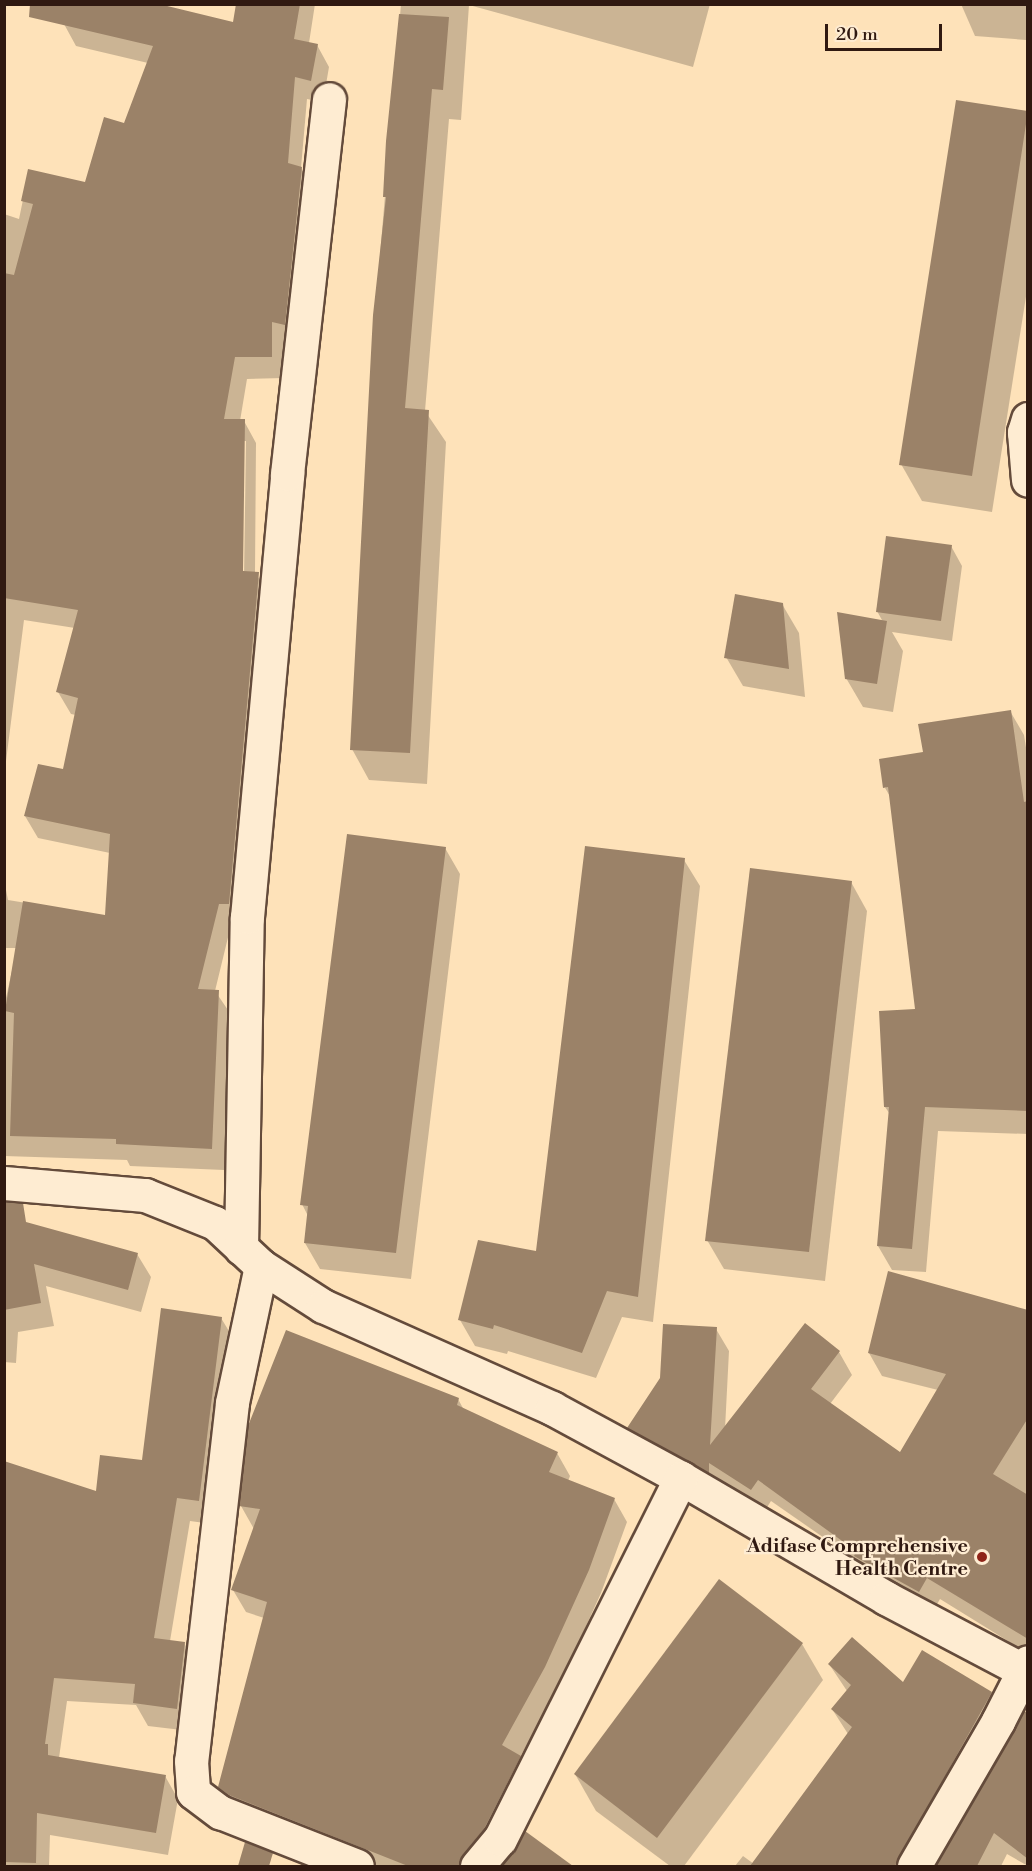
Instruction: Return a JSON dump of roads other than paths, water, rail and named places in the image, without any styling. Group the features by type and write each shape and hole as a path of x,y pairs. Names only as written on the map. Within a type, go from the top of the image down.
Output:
{"street":[{"path":"329,99 287,474 247,917 251,1257 191,1761 193,1792 219,1812 357,1866"},
{"path":"1028,419 1024,432 1028,480"},
{"path":"4,1183 145,1195 215,1222 251,1257 322,1305 552,1408 681,1478 886,1598 1026,1668 914,1866"},
{"path":"477,1866 500,1839 681,1478"}],"place":[{"name":"Adifase Comprehensive Health Centre","path":"982,1557"}]}
